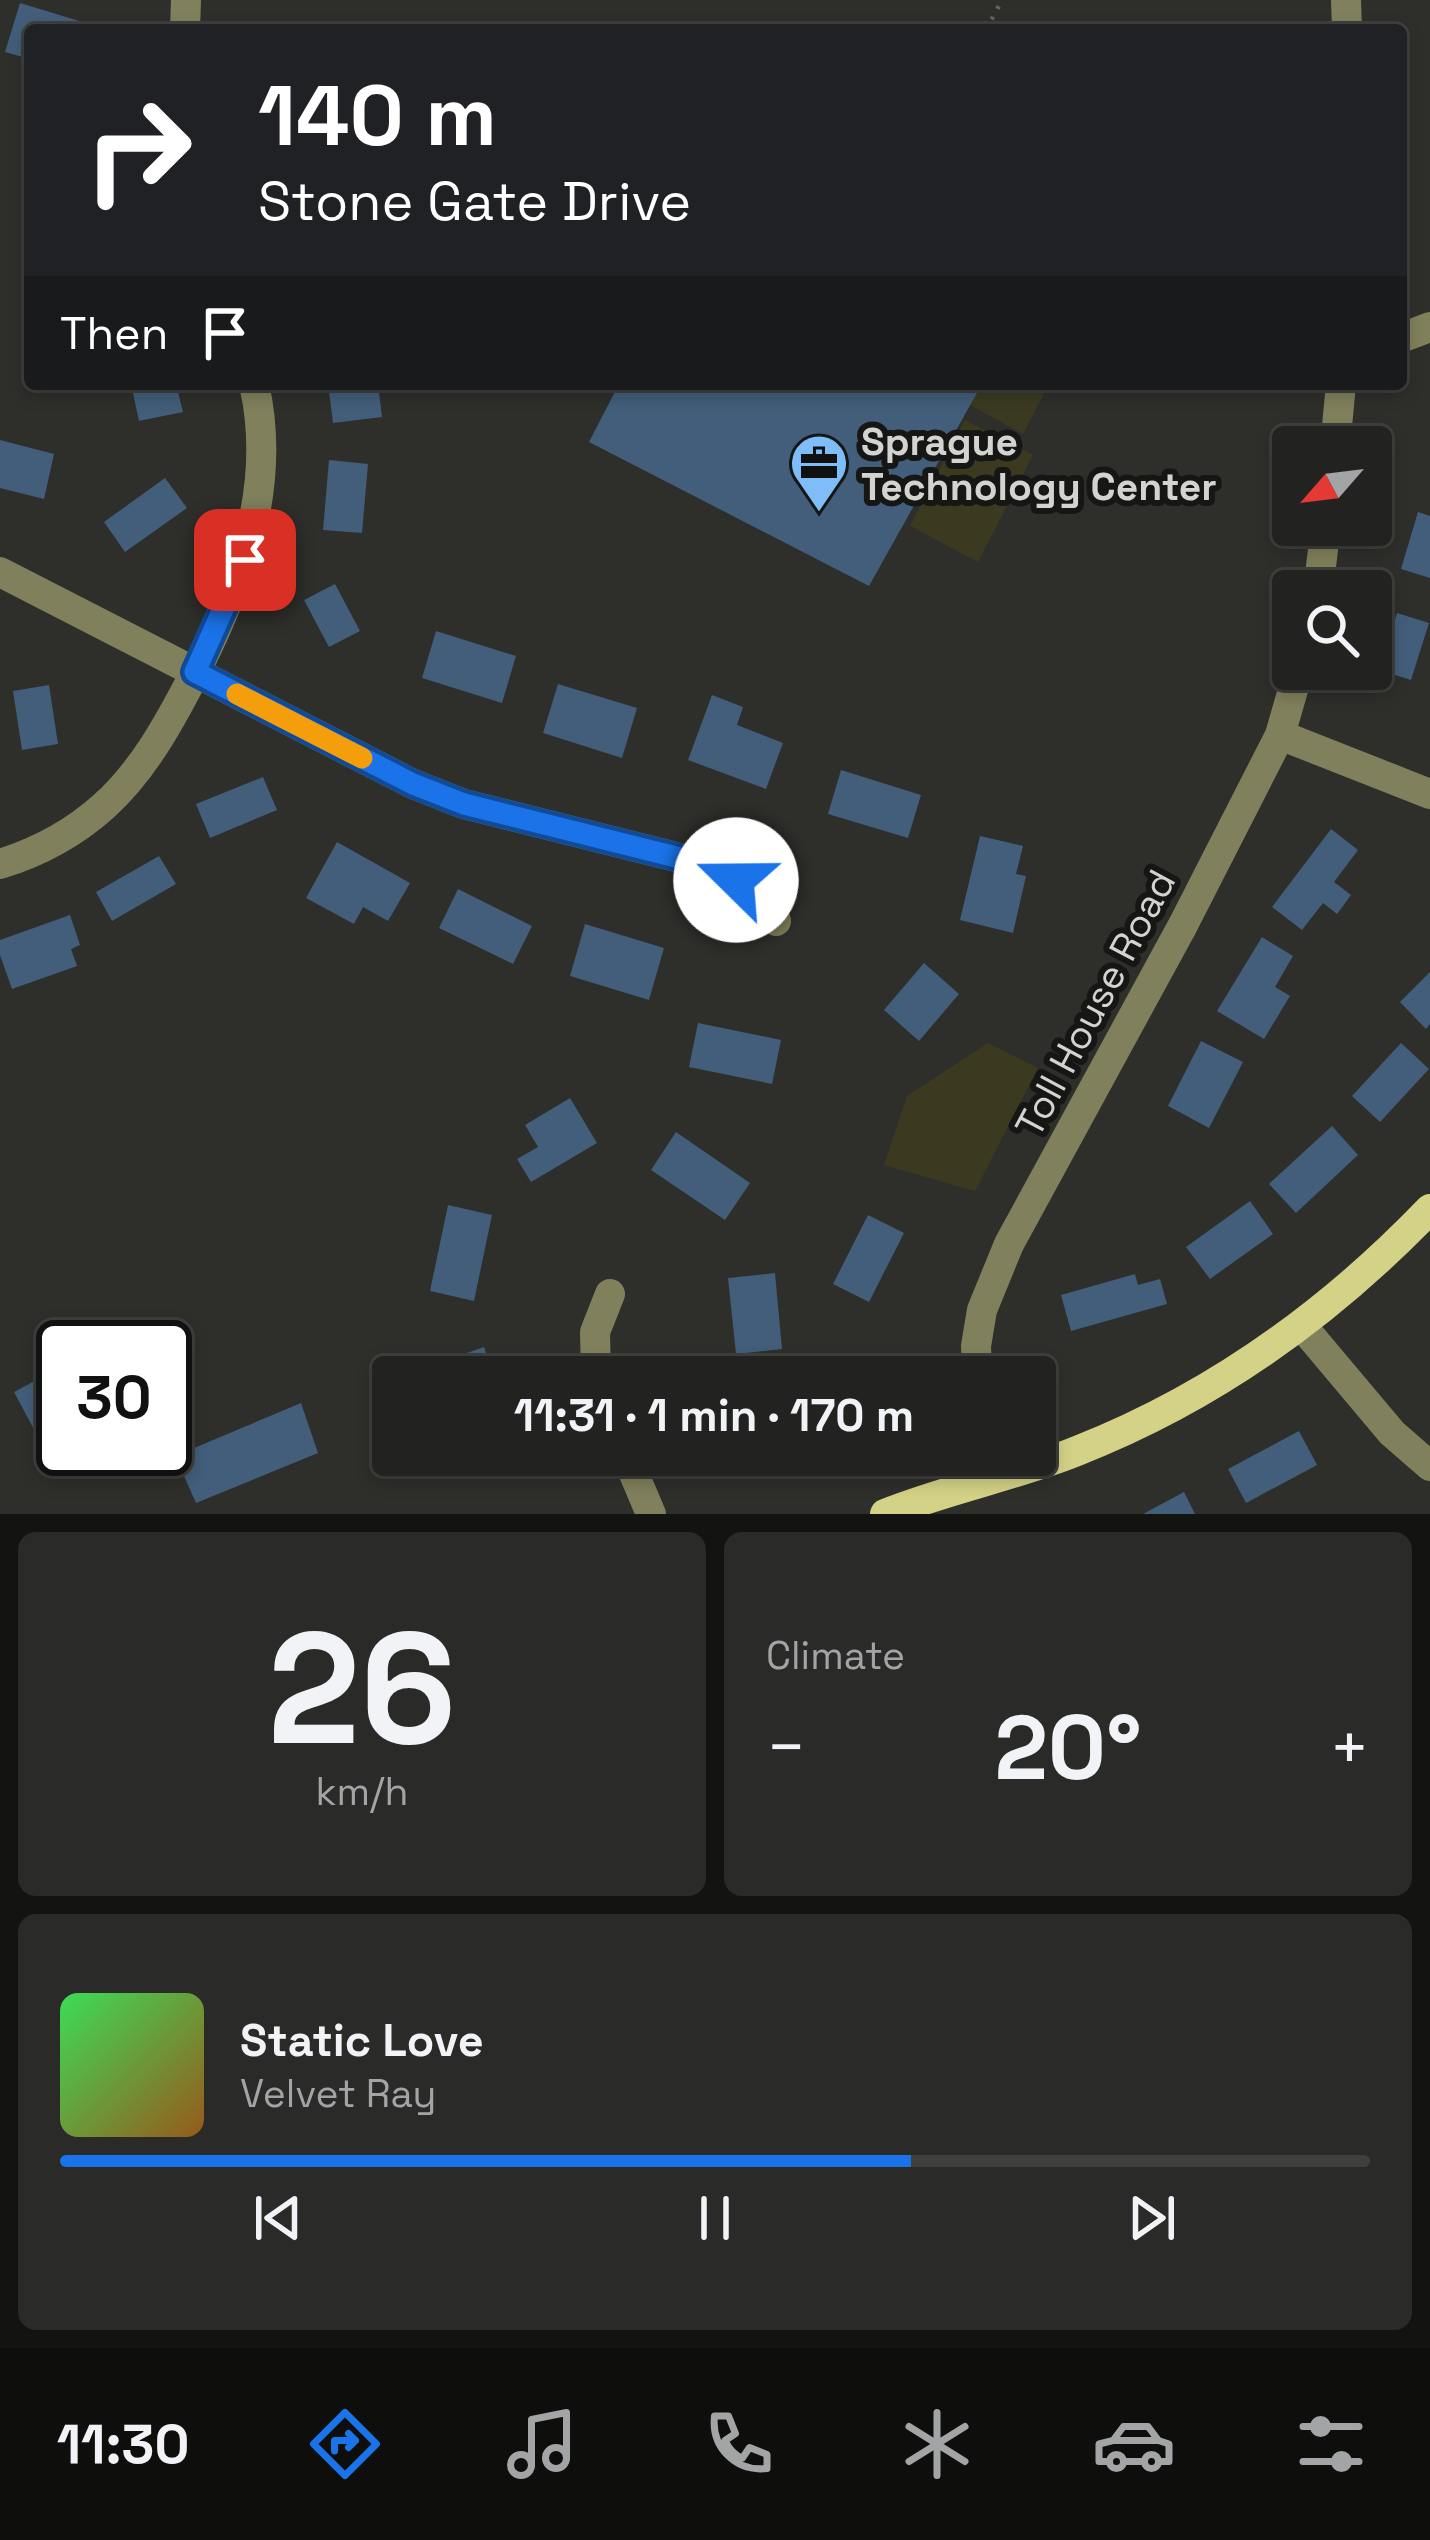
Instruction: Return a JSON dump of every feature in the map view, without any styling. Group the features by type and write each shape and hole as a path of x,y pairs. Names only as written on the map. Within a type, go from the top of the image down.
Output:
{"main road":[{"path":"1056,1450 1136,1426 1246,1364 1362,1276 1430,1209"},
{"path":"885,1514 979,1476"}],"street":[{"path":"0,864 66,836 105,805 158,740 195,672 228,604 257,514 263,460 255,390"},
{"path":"1337,426 1340,390"},
{"path":"0,572 413,784 464,804 704,864 736,880 776,921"},
{"name":"Toll House Road","path":"976,1356 982,1310 1009,1244 1183,925 1280,735 1293,690"},
{"path":"1280,735 1430,794"},
{"path":"596,1356 595,1332 610,1294"},
{"path":"1302,1326 1363,1401 1430,1466"},
{"path":"635,1476 651,1514"}],"shaded area":[{"path":"978,390 1046,390 1023,434 970,405"},
{"path":"965,420 1033,455 978,562 910,526"},
{"path":"988,1043 1038,1068 975,1191 884,1165 907,1096"}],"building":[{"path":"20,3 89,24 24,24 24,57 5,52"},
{"path":"132,390 178,390 183,412 139,421"},
{"path":"329,390 379,390 382,417 333,423"},
{"name":"Sprague Technology Center","path":"616,390 979,390 869,586 589,442"},
{"path":"0,440 54,454 44,499 0,488"},
{"path":"329,460 368,464 362,533 323,530"},
{"path":"165,478 187,508 125,552 104,522"},
{"path":"1418,512 1430,516 1430,578 1401,569"},
{"path":"335,584 360,631 329,647 304,600"},
{"path":"1397,613 1429,623 1411,680 1392,674 1392,629"},
{"path":"436,631 516,656 502,703 422,678"},
{"path":"558,684 637,708 622,758 543,733"},
{"path":"49,685 58,744 22,750 13,691"},
{"path":"712,695 743,707 737,725 783,743 766,789 688,760"},
{"path":"841,770 921,795 908,838 828,814"},
{"path":"263,777 277,810 210,838 196,804"},
{"path":"1331,829 1358,850 1334,882 1351,895 1337,914 1323,903 1302,930 1272,907"},
{"path":"980,836 1023,846 1016,874 1026,876 1013,933 960,920"},
{"path":"337,842 410,883 388,921 363,907 354,924 306,898"},
{"path":"159,856 176,884 112,921 96,892"},
{"path":"458,889 532,926 513,964 439,928"},
{"path":"70,915 80,945 71,949 77,966 12,989 0,940"},
{"path":"585,924 664,948 649,1000 570,976"},
{"path":"1262,937 1293,956 1275,987 1290,996 1264,1039 1217,1011"},
{"path":"924,963 959,994 919,1041 884,1010"},
{"path":"1430,972 1430,1024 1426,1029 1400,1002"},
{"path":"698,1023 781,1040 772,1084 689,1067"},
{"path":"1201,1041 1243,1062 1209,1128 1168,1106"},
{"path":"1401,1043 1429,1069 1380,1122 1352,1096"},
{"path":"570,1098 597,1143 531,1182 517,1159 538,1147 525,1125"},
{"path":"1332,1126 1358,1155 1296,1213 1269,1184"},
{"path":"676,1132 750,1183 725,1220 651,1170"},
{"path":"1250,1201 1273,1234 1210,1279 1186,1247"},
{"path":"448,1205 492,1215 474,1301 430,1291"},
{"path":"868,1215 904,1233 869,1302 833,1284"},
{"path":"775,1273 782,1349 736,1354 728,1278"},
{"path":"1135,1274 1138,1285 1160,1279 1167,1304 1071,1331 1061,1295"},
{"path":"484,1347 487,1356 458,1356"},
{"path":"36,1380 36,1433 14,1392"},
{"path":"301,1403 318,1453 196,1503 184,1476 192,1476 192,1449"},
{"path":"1299,1431 1317,1465 1246,1503 1228,1469"},
{"path":"1184,1492 1195,1514 1143,1514"}],"slow traffic":[{"path":"237,694 362,758"}],"place":[{"name":"Sprague Technology Center","path":"819,514"}],"route":[{"path":"245,560 195,672 413,784 464,804 704,864 736,880"}]}
